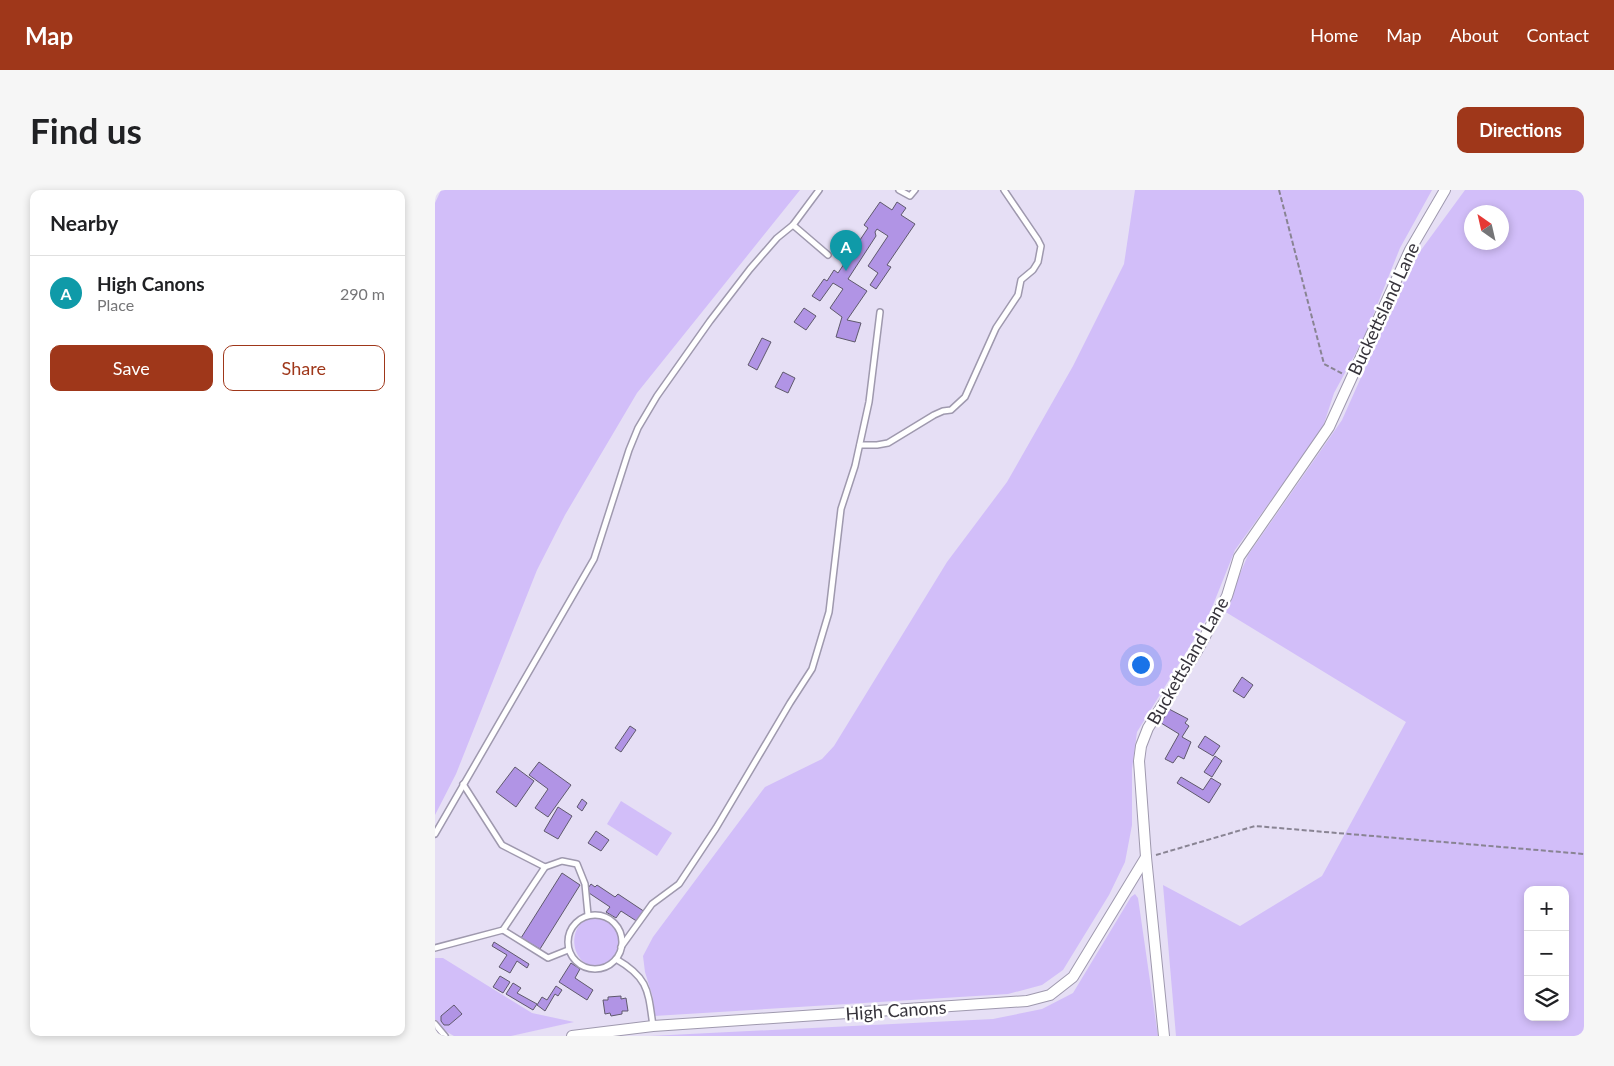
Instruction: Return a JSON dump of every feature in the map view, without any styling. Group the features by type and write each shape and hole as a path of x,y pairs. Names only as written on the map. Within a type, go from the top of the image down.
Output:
{"street":[{"name":"Buckettsland Lane","path":"1164,1036 1146,857 1139,761 1141,746 1148,728 1197,651 1227,596 1239,557 1329,427 1410,250 1445,190"},
{"name":"High Canons","path":"572,1036 653,1026 988,1005 1027,1001 1050,995 1073,977 1146,857"}],"lane":[{"path":"435,834 594,559 637,428 710,320 777,238 793,224 819,190"},
{"path":"899,190 910,196 915,190"},
{"path":"860,445 888,443 943,411 951,410 965,397 997,328 1018,295 1021,280 1033,270 1041,254 1041,246 1038,240 1005,190"},
{"path":"793,224 828,255"},
{"path":"621,947 652,904 679,884 716,828 790,703 813,670 829,612 841,509 860,445 869,402 880,312"},
{"path":"463,784 502,846 545,867"},
{"path":"435,948 503,930 545,867 562,860 577,864 585,884 588,915"},
{"path":"596,914 609,918 619,927 623,940 620,953 612,964 600,970 586,969 575,962 568,950 567,937 573,925 583,916 588,915 596,914"},
{"path":"503,930 548,958 568,950"},
{"path":"616,958 633,968 642,980 647,993 653,1026"},
{"path":"435,1024 445,1036"}],"path":[{"path":"1279,190 1324,364 1352,378"},
{"path":"1146,857 1255,826 1584,854"}],"shaded area":[{"path":"441,190 800,190 637,393 565,515 537,570 456,774 435,815 435,203"},
{"path":"1135,190 1432,190 1400,248 1364,338 1334,393 1322,430 1235,550 1209,615 1137,732 1132,769 1132,825 1125,862 1109,895 1063,970 1042,985 1008,994 654,1016 653,998 645,972 643,956 653,937 765,787 822,759 834,746 947,562 1007,482 1073,366 1124,264"},
{"path":"1465,190 1584,190 1584,1036 1176,1036 1163,885 1240,926 1322,876 1406,722 1224,611 1248,555 1342,420 1413,261"},
{"path":"621,801 672,833 657,856 607,824"},
{"path":"1135,894 1138,898 1158,1036 650,1036 993,1019 1042,1009 1073,993 1131,897"},
{"path":"599,917 610,922 617,929 620,937 616,954 610,961 603,965 594,966 585,963 579,957 575,949 574,940 576,931 581,924 588,919"},
{"path":"435,958 443,958 532,1013 574,1022 511,1036 454,1036 447,1032 435,1019"}],"building":[{"path":"880,202 892,210 897,202 906,208 901,215 915,224 887,265 891,267 876,289 870,285 878,273 868,266 888,236 877,229 875,232 876,236 848,279 867,291 847,320 861,323 855,342 836,337 842,317 830,308 843,289 833,283 820,301 812,296 824,279 827,281 834,270 838,273 868,228 864,225"},
{"path":"804,308 816,316 806,330 794,322"},
{"path":"762,338 771,342 757,370 748,365"},
{"path":"783,372 795,378 788,393 775,387"},
{"path":"1242,677 1253,685 1244,698 1233,691"},
{"path":"1169,709 1188,719 1185,723 1189,726 1182,737 1191,742 1184,759 1178,756 1173,763 1165,759 1179,734 1161,723"},
{"path":"630,726 636,730 621,752 615,748"},
{"path":"1205,736 1220,746 1213,756 1198,747"},
{"path":"1215,756 1222,761 1212,777 1204,772"},
{"path":"539,762 571,785 548,817 535,808 548,789 529,775"},
{"path":"515,767 534,781 516,807 496,792"},
{"path":"1181,777 1203,790 1211,778 1221,784 1209,803 1177,783"},
{"path":"582,799 587,803 582,811 577,807"},
{"path":"558,807 572,816 558,839 544,831"},
{"path":"596,831 609,840 601,851 588,843"},
{"path":"562,873 580,885 540,949 521,938"},
{"path":"591,884 595,887 597,885 615,897 618,894 645,912 638,922 621,911 616,918 606,912 610,907 586,891"},
{"path":"494,942 529,964 527,968 517,961 510,973 499,967 507,955 492,946"},
{"path":"571,963 580,969 575,978 593,990 587,1000 559,982"},
{"path":"500,976 510,982 503,993 493,987"},
{"path":"513,983 521,988 517,993 537,1004 533,1010 506,994"},
{"path":"556,986 562,990 558,996 555,994 545,1011 537,1005 542,997 547,1000"},
{"path":"621,996 621,999 626,998 628,1011 622,1011 622,1014 611,1016 610,1013 605,1014 603,1000 608,1000 608,997"},
{"path":"454,1005 462,1014 449,1025 444,1025 441,1021 441,1016"}],"place":[{"name":"High Canons","path":"846,271"}]}
